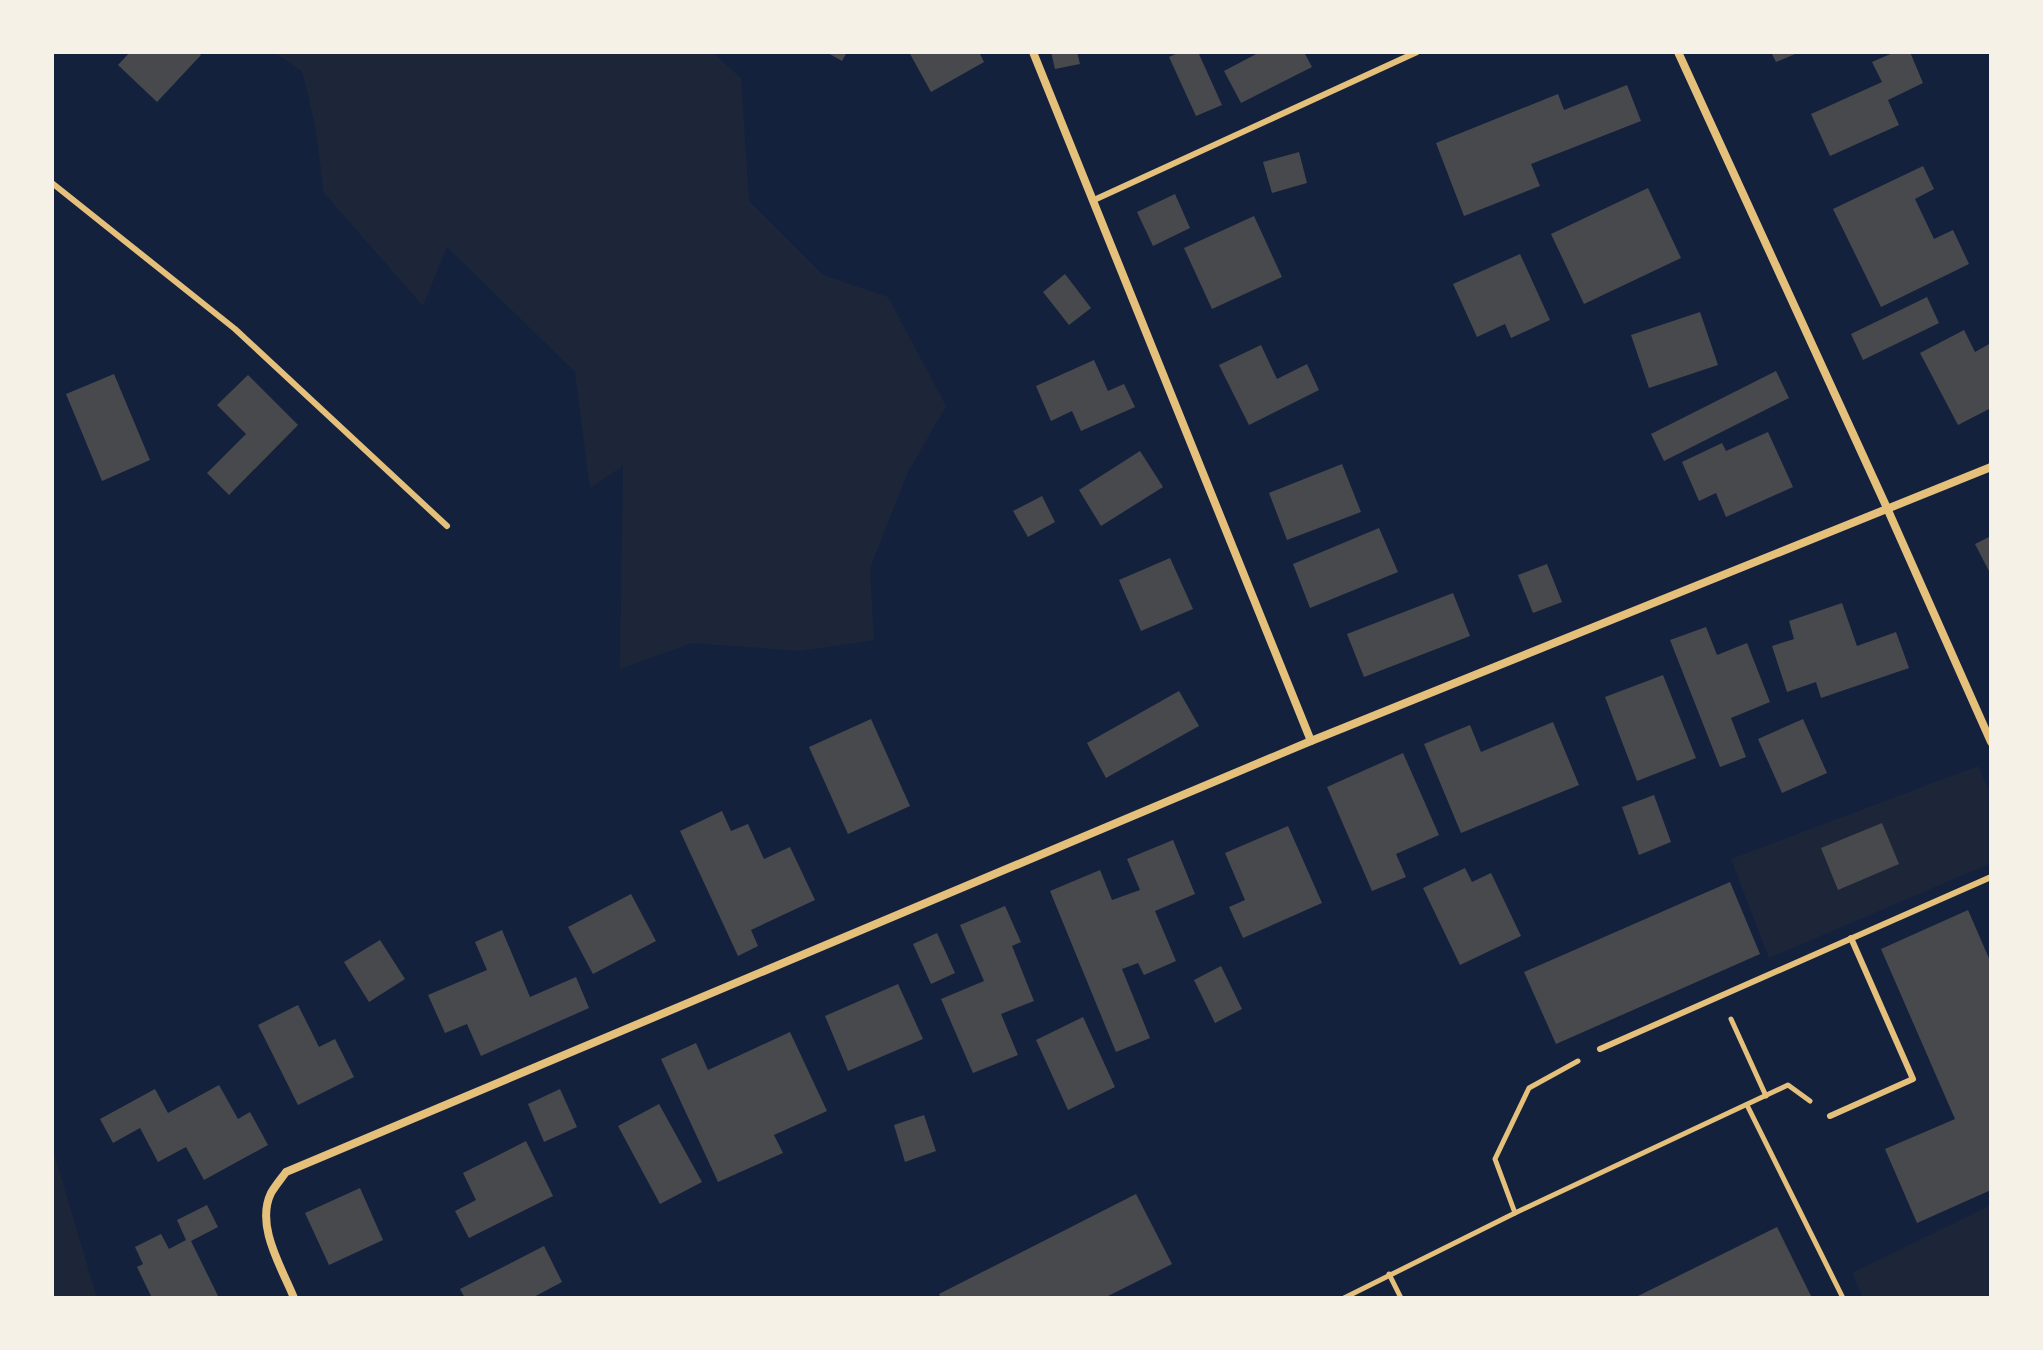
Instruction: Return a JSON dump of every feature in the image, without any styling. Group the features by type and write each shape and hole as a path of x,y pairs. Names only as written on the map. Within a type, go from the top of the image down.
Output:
{"street":[{"path":"1033,52 1311,741"},
{"path":"1678,52 1991,742"},
{"path":"294,1298 269,1235 266,1216 270,1195 286,1172 1311,741 1991,467"}],"lane":[{"path":"1094,200 1417,52"},
{"path":"52,183 235,329 447,526"},
{"path":"1600,1049 1991,877"},
{"path":"1830,1116 1913,1079 1851,938"}],"path":[{"path":"1720,996 1766,1096"},
{"path":"1515,1213 1495,1159 1529,1088 1600,1049"},
{"path":"1344,1298 1515,1213 1788,1085 1830,1116"},
{"path":"1747,1105 1843,1298"},
{"path":"1389,1274 1401,1298"}],"shaded area":[{"path":"274,52 712,52 741,78 749,201 823,275 888,297 946,406 907,474 870,568 874,640 800,651 692,643 620,669 623,466 590,488 575,372 447,247 423,306 324,193 315,125 302,71"},
{"path":"1978,766 1991,795 1991,863 1769,958 1731,859"},
{"path":"52,1147 97,1298 52,1298"},
{"path":"1991,1205 1991,1298 1863,1298 1852,1273"}],"building":[{"path":"130,52 198,52 201,55 157,102 118,65"},
{"path":"826,52 847,52 842,61"},
{"path":"909,52 979,52 984,62 931,92"},
{"path":"1051,52 1077,52 1080,64 1055,69"},
{"path":"1180,52 1198,52 1222,105 1196,116 1169,57"},
{"path":"1260,52 1304,52 1312,67 1241,103 1224,71"},
{"path":"1771,52 1800,52 1776,62"},
{"path":"1895,52 1910,52 1923,83 1888,100 1899,125 1830,156 1811,114 1882,82 1872,62"},
{"path":"1627,85 1641,121 1531,164 1540,186 1464,216 1436,143 1558,94 1564,110"},
{"path":"1299,152 1307,183 1272,193 1263,162"},
{"path":"1923,166 1934,189 1915,199 1934,239 1953,230 1969,264 1881,307 1833,209"},
{"path":"1648,188 1681,258 1584,304 1551,234"},
{"path":"1175,194 1190,228 1153,246 1137,212"},
{"path":"1254,216 1282,277 1212,309 1184,248"},
{"path":"1520,254 1550,320 1511,338 1505,324 1477,337 1453,284"},
{"path":"1065,274 1091,308 1069,325 1043,292"},
{"path":"1927,297 1939,323 1863,360 1851,334"},
{"path":"1700,312 1718,365 1649,388 1631,335"},
{"path":"1964,330 1975,352 1991,343 1991,408 1958,425 1920,353"},
{"path":"1261,345 1277,379 1307,364 1319,390 1249,425 1219,365"},
{"path":"1094,360 1108,391 1124,384 1135,407 1081,431 1072,411 1051,421 1036,386"},
{"path":"1776,371 1789,398 1664,461 1651,434"},
{"path":"114,374 150,460 102,481 66,394"},
{"path":"248,375 298,425 229,495 207,473 246,434 217,405"},
{"path":"1768,432 1793,487 1726,517 1716,493 1699,501 1682,462 1722,443 1726,451"},
{"path":"1140,451 1163,487 1101,526 1079,490"},
{"path":"1342,464 1361,512 1287,540 1269,493"},
{"path":"1042,496 1055,522 1028,537 1013,511"},
{"path":"1379,528 1398,572 1310,608 1293,564"},
{"path":"1991,536 1991,575 1975,544"},
{"path":"1170,558 1193,609 1141,631 1119,580"},
{"path":"1547,564 1562,602 1533,613 1518,575"},
{"path":"1453,593 1470,636 1364,677 1347,634"},
{"path":"1842,603 1857,646 1896,632 1909,668 1821,698 1816,682 1787,692 1772,646 1794,639 1789,621"},
{"path":"1706,627 1717,655 1747,643 1770,702 1731,718 1746,757 1720,767 1670,640"},
{"path":"1663,675 1696,758 1637,781 1605,697"},
{"path":"1179,691 1199,726 1106,778 1087,743"},
{"path":"871,719 910,806 848,834 809,747"},
{"path":"1803,719 1827,773 1782,793 1758,739"},
{"path":"1553,722 1579,785 1461,833 1424,744 1470,725 1481,752"},
{"path":"1403,753 1439,835 1396,854 1406,877 1372,891 1327,787"},
{"path":"1654,795 1671,842 1639,855 1622,807"},
{"path":"722,811 731,831 748,824 764,859 790,847 815,900 751,930 758,946 738,956 680,831"},
{"path":"1882,823 1899,864 1838,890 1821,848"},
{"path":"1288,826 1322,903 1243,938 1229,907 1245,900 1225,853"},
{"path":"1173,840 1195,894 1155,911 1176,961 1144,975 1138,963 1122,969 1150,1038 1116,1052 1050,891 1100,870 1112,900 1140,890 1127,859"},
{"path":"1465,868 1472,882 1491,873 1521,936 1460,965 1423,888"},
{"path":"1730,882 1760,954 1556,1044 1524,972"},
{"path":"631,894 656,941 593,974 568,927"},
{"path":"1005,906 1021,942 1012,946 1034,1001 1001,1014 1018,1055 973,1073 941,999 984,981 960,925"},
{"path":"1968,910 1991,963 1991,1190 1917,1223 1885,1149 1955,1119 1881,949"},
{"path":"502,930 530,997 576,977 589,1008 481,1056 467,1024 445,1033 428,995 487,970 475,942"},
{"path":"937,933 955,973 931,984 913,944"},
{"path":"380,940 405,979 369,1002 344,962"},
{"path":"1221,966 1242,1009 1215,1023 1194,980"},
{"path":"898,984 923,1039 848,1071 825,1016"},
{"path":"298,1005 319,1047 335,1039 354,1077 298,1105 258,1025"},
{"path":"1083,1017 1115,1087 1068,1110 1036,1040"},
{"path":"790,1032 827,1111 774,1135 783,1153 718,1182 661,1059 696,1043 708,1070"},
{"path":"219,1085 238,1119 250,1112 268,1145 204,1180 186,1147 158,1162 140,1128 113,1143 100,1119 155,1089 168,1113"},
{"path":"560,1089 577,1127 544,1142 528,1104"},
{"path":"659,1104 702,1182 660,1204 618,1126"},
{"path":"924,1115 936,1151 905,1162 894,1125"},
{"path":"526,1141 553,1196 469,1238 455,1211 476,1200 463,1173"},
{"path":"360,1188 383,1240 329,1265 305,1213"},
{"path":"1136,1194 1172,1264 1104,1298 941,1298 939,1294"},
{"path":"207,1205 218,1227 191,1241 219,1298 152,1298 137,1267 143,1264 135,1247 161,1234 169,1249 186,1240 177,1220"},
{"path":"1777,1227 1812,1298 1634,1298"},
{"path":"544,1246 562,1282 532,1298 465,1298 460,1289"}]}
